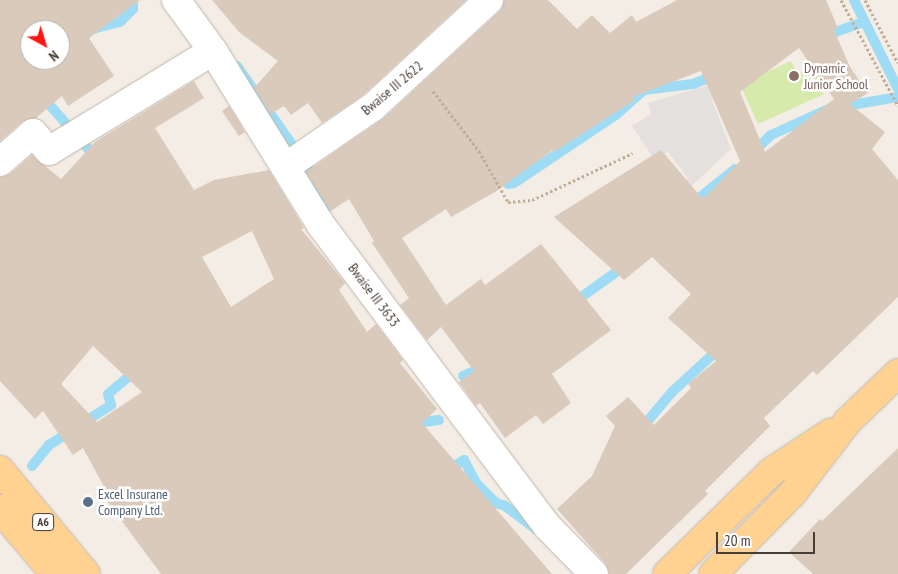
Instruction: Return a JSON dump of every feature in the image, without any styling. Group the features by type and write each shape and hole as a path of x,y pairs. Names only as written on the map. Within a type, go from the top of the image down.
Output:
{"main road":[{"path":"713,574 792,494 848,421 898,373"},
{"path":"667,574 771,472 848,421"},
{"name":"A6","path":"0,470 86,574"},
{"name":"A6","path":"0,508 55,574"}],"street":[{"name":"Bwaise III 3633","path":"176,0 213,51 287,166 321,225 547,526 594,574"},
{"name":"Bwaise III 2622","path":"287,166 373,108 489,0"},
{"path":"0,162 33,133 49,151 213,51"}],"path":[{"path":"841,0 898,106"},
{"path":"865,0 898,63"},
{"path":"415,70 469,138 508,202 532,200 633,153"}],"green space":[{"path":"791,61 797,74 813,68 824,94 758,124 735,73 756,77"}],"shaded area":[{"path":"733,78 739,90 712,101 731,149 681,196 673,189 688,178 668,152 654,159 632,126 651,114 648,103"}],"building":[{"path":"0,0 140,0 89,38 114,76 68,106 62,96 36,118 23,121 0,141"},
{"path":"212,0 466,0 363,95 322,123 308,103 291,115 284,106 271,114 254,88 278,61 239,32"},
{"path":"504,0 548,0 577,29 592,15 610,33 632,15 636,22 677,0 826,0 838,28 834,30 850,67 868,93 850,104 885,132 872,149 898,180 898,297 817,375 813,371 764,418 770,426 705,491 708,494 626,574 609,574 605,563 557,509 592,476 615,426 606,416 628,397 654,425 691,388 688,384 716,361 668,318 691,294 652,257 624,280 554,217 661,150 701,197 705,197 740,161 701,71 633,97 635,100 554,152 553,150 495,192 451,217 446,209 402,238 446,305 481,279 485,285 541,244 611,330 552,374 571,403 543,424 536,415 505,438 480,403 476,406 459,382 474,371 441,327 427,340 400,305 409,298 372,243 374,241 349,199 331,211 306,172 384,118 500,11","holes":["799,48 834,99 765,152 740,92"]},
{"path":"194,81 204,98 155,128 194,190 214,180 269,170 304,228 301,229 345,283 339,290 367,332 376,324 403,360 400,363 437,409 422,423 552,574 161,574 104,497 108,494 83,448 73,455 43,411 35,419 0,381 0,177 10,174 32,155 61,179 95,142","holes":["252,231 274,279 231,307 202,257","93,346 142,392 97,422 61,384"]},
{"path":"229,106 245,132 239,136 222,111"},
{"path":"898,448 898,574 813,574 789,552 820,519 822,521"}],"waterway":[{"path":"93,29 120,22 133,9 133,0"},
{"path":"854,0 898,89"},
{"path":"824,36 863,22"},
{"path":"237,66 316,179 326,213"},
{"path":"503,176 508,184 514,183 617,114 644,90 693,84 716,75"},
{"path":"41,95 98,160"},
{"path":"840,107 898,97"},
{"path":"753,152 771,135 826,110"},
{"path":"692,204 735,169"},
{"path":"573,303 626,265"},
{"path":"640,430 672,392 721,347"},
{"path":"463,376 481,368"},
{"path":"32,466 49,445 111,405 108,394 137,370"},
{"path":"411,418 423,422 439,420"},
{"path":"447,470 464,460 477,484 496,503 505,506 537,530"}],"place":[{"name":"Dynamic Junior School","path":"794,76"},
{"name":"Excel Insurane Company Ltd.","path":"88,502"}]}
